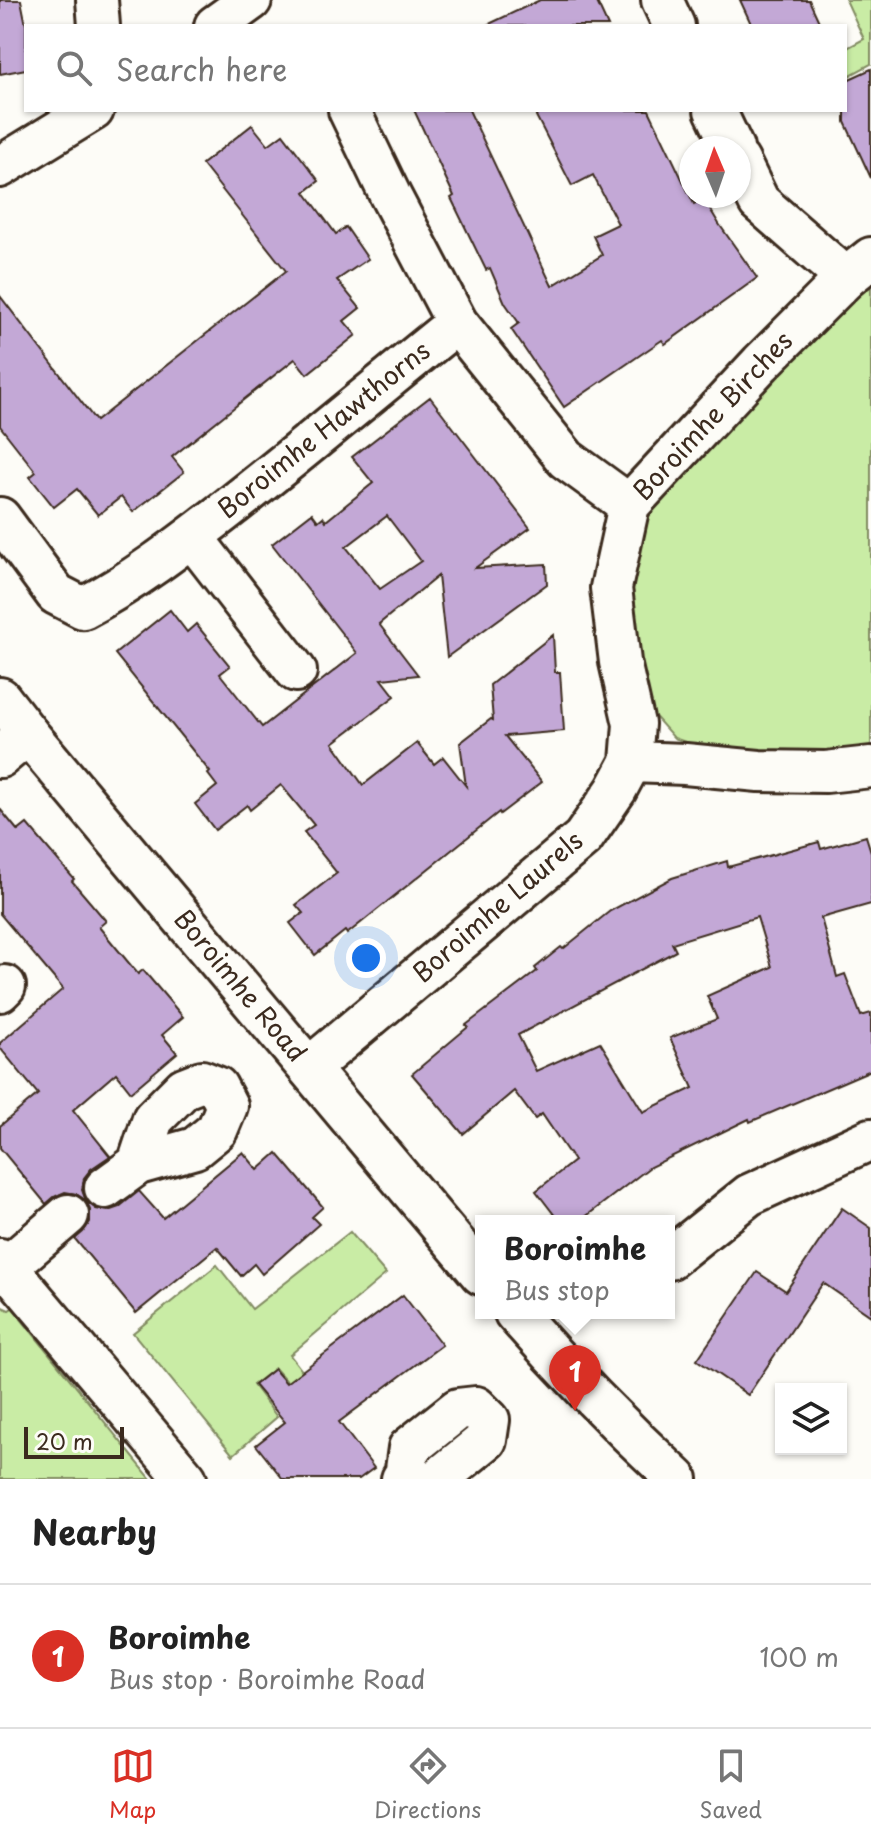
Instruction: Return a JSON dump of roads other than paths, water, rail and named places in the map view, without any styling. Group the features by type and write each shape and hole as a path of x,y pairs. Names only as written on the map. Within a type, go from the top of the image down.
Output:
{"street":[{"path":"97,0 99,24"},
{"path":"218,24 251,0"},
{"path":"662,0 673,24"},
{"path":"0,167 90,112"},
{"name":"Boroimhe Hawthorns","path":"350,112 457,323 566,459 629,505"},
{"path":"716,112 727,136"},
{"name":"Boroimhe Birches","path":"631,762 634,724 620,662 611,588 629,505 761,363 859,268 759,202 751,186"},
{"name":"Boroimhe Hawthorns","path":"0,518 56,594 83,608 111,594 192,537 457,323"},
{"name":"Boroimhe Hawthorns","path":"192,537 296,671"},
{"name":"Boroimhe Road","path":"0,698 14,746 309,1068 475,1267"},
{"path":"631,762 759,771 826,772 871,767"},
{"name":"Boroimhe Laurels","path":"309,1068 583,838 631,762"},
{"path":"675,1254 749,1195 871,1139"},
{"path":"105,1188 138,1164"},
{"path":"68,1215 2,1267 186,1479"},
{"path":"520,1319 623,1429 677,1479"}],"place":[{"name":"Boroimhe","path":"575,1411"}]}
